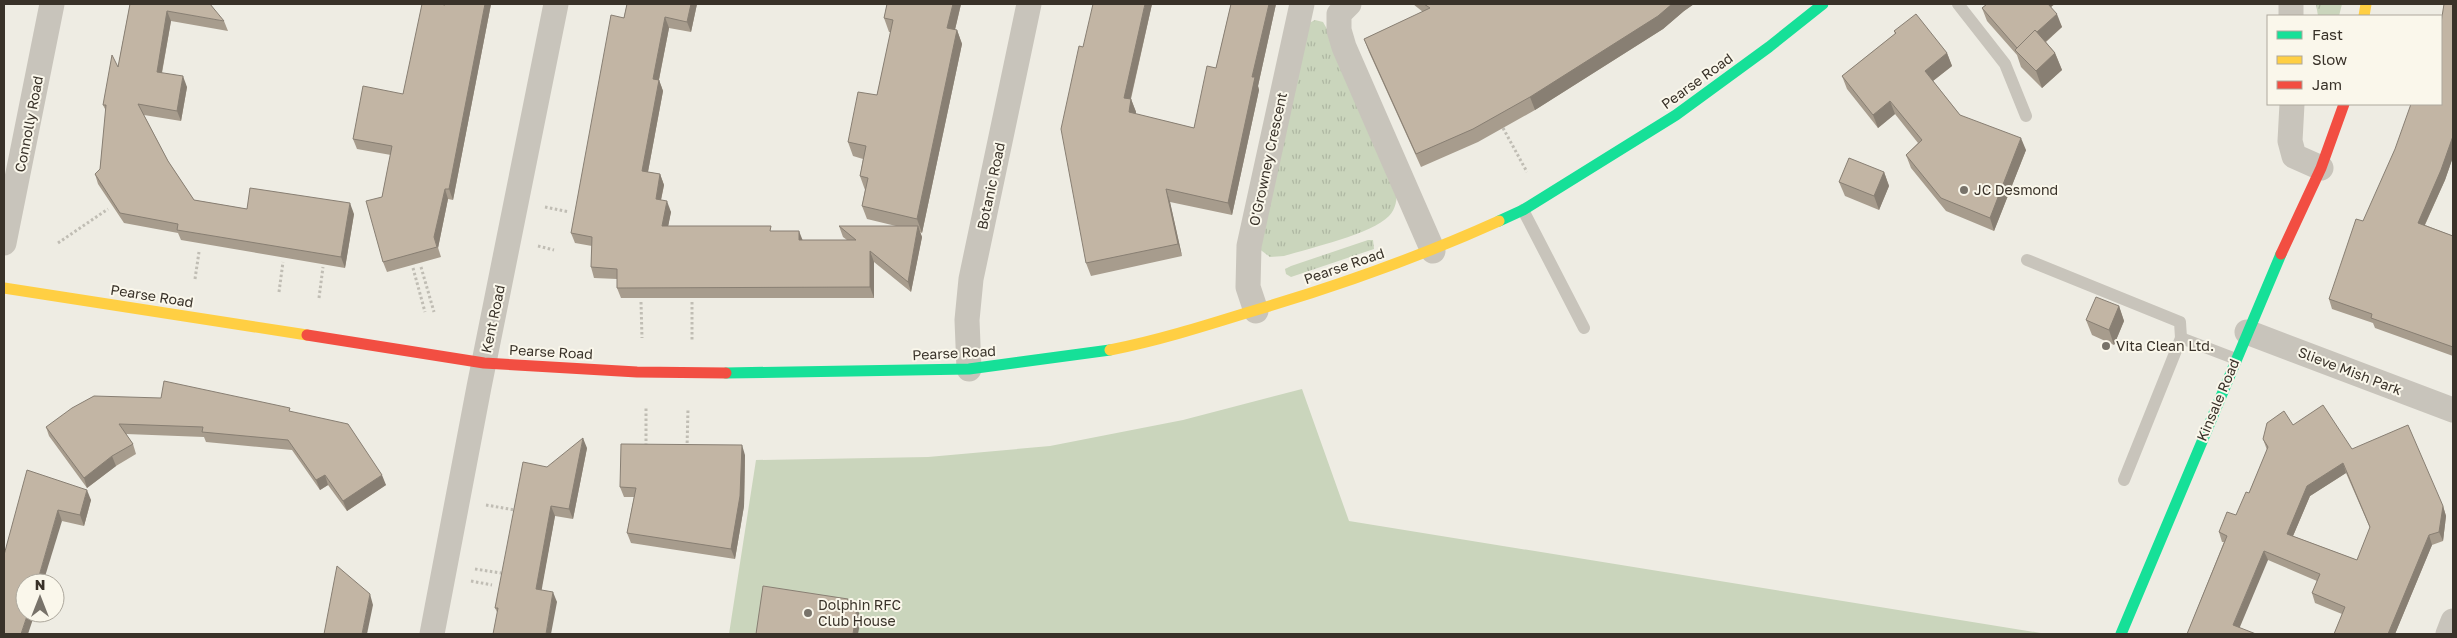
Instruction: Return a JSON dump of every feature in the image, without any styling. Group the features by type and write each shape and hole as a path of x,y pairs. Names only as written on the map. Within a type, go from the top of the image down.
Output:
{"street":[{"name":"Connolly Road","path":"4,243 52,4"},
{"name":"Kent Road","path":"432,634 556,4"},
{"name":"Botanic Road","path":"969,369 967,320 971,279 1029,4"},
{"name":"Pearse Road","path":"4,288 484,363 637,372 810,373 969,369 1113,349 1172,335 1341,284 1433,251 1523,210 1676,115 1769,47 1823,4"},
{"name":"O'Growney Crescent","path":"1256,311 1248,287 1249,246 1302,5 1344,9 1339,30 1344,46 1433,251"},
{"path":"2292,105 2290,141 2294,156 2320,168"},
{"name":"Kinsale Road","path":"2121,634 2247,332 2320,168 2344,105"},
{"name":"Slieve Mish Park","path":"2247,332 2453,410"},
{"path":"2448,634 2453,621"}],"lane":[{"path":"1958,4 2005,64 2026,116"},
{"path":"1523,210 1584,328"},
{"path":"2027,260 2180,322 2181,338 2124,480"},
{"path":"2181,338 2236,359"}],"path":[{"path":"1503,128 1541,198"},
{"path":"542,206 569,212"},
{"path":"58,243 108,209"},
{"path":"194,279 198,252"},
{"path":"279,292 283,262"},
{"path":"319,298 323,267"},
{"path":"421,267 434,312"},
{"path":"413,268 425,312"},
{"path":"641,302 642,338"},
{"path":"692,302 692,340"},
{"path":"646,408 646,446"},
{"path":"687,448 688,409"},
{"path":"483,504 515,510"},
{"path":"472,569 501,573"},
{"path":"468,581 492,585"}],"green space":[{"path":"2316,4 2342,4 2339,15 2318,15"},
{"path":"1315,20 1323,22 1327,29 1397,190 1395,207 1381,223 1369,229 1324,245 1284,256 1270,257 1258,248 1309,23"},
{"path":"1368,240 1373,240 1374,249 1291,277 1286,274 1285,269 1291,266"},
{"path":"1302,389 1349,521 2047,634 729,634 756,460 928,457 1050,446 1183,420"}],"building":[{"path":"130,4 210,4 224,21 167,11 157,72 183,76 177,111 138,104 168,161 194,200 247,209 250,188 350,203 341,257 177,230 178,224 120,213 95,174 100,169 106,105 103,105 112,55 118,67"},
{"path":"422,4 485,4 449,189 445,189 434,237 437,247 383,262 366,201 382,197 392,146 353,139 363,86 403,94"},
{"path":"627,4 691,4 687,22 665,17 653,79 659,80 642,171 660,174 656,199 667,201 662,226 771,226 770,231 799,231 799,240 856,240 839,226 918,226 908,282 870,251 870,287 617,288 617,269 591,267 592,237 571,233 611,15 624,18"},
{"path":"887,4 953,4 947,28 957,30 917,219 862,206 868,178 860,176 866,146 848,142 858,92 877,95 893,20 884,18"},
{"path":"1093,4 1145,4 1124,98 1131,99 1129,112 1194,128 1207,66 1216,68 1231,4 1269,4 1252,77 1255,77 1228,203 1166,189 1178,244 1086,263 1061,129 1079,46 1083,47"},
{"path":"1424,4 1672,4 1658,16 1530,97 1473,129 1416,154 1364,39 1430,8"},
{"path":"1987,4 2048,4 2057,14 2037,32 2035,30 2017,48 1982,8"},
{"path":"2444,4 2453,4 2453,136 2441,170 2418,223 2453,236 2453,347 2371,318 2372,314 2329,299 2356,219 2363,221 2395,149 2411,105 2442,105 2442,17"},
{"path":"1916,14 1947,53 1925,71 1960,115 2021,138 1990,218 1941,198 1906,155 1922,140 1890,101 1873,115 1842,76 1896,33 1894,31"},
{"path":"2035,30 2055,53 2036,71 2015,50"},
{"path":"1849,158 1884,172 1874,196 1839,182"},
{"path":"2096,297 2119,306 2109,330 2086,320"},
{"path":"164,381 290,408 289,411 348,424 382,475 343,501 325,475 316,480 288,440 202,432 203,427 119,424 133,444 112,456 84,478 46,427 72,408 94,396 161,398"},
{"path":"2323,405 2352,449 2408,425 2443,506 2439,532 2429,535 2388,634 2334,634 2345,607 2312,593 2320,574 2264,551 2233,625 2256,634 2187,634 2227,536 2219,532 2227,512 2236,515 2246,492 2249,493 2268,447 2263,439 2267,423 2284,411 2293,425","holes":["2343,463 2370,527 2357,560 2287,534 2307,486"]},
{"path":"583,438 569,509 551,506 536,589 553,592 546,634 493,634 498,608 495,608 523,462 547,467"},
{"path":"621,444 742,445 740,496 731,549 627,533 636,488 620,487"},
{"path":"27,470 87,490 80,515 58,510 40,573 15,573 15,623 25,623 21,634 4,634 4,555"},
{"path":"337,566 370,594 362,634 324,634"},
{"name":"Dolphin RFC Club House","path":"763,586 848,599 846,606 857,608 853,634 756,634"}],"traffic: fast":[{"path":"1499,221 1523,210 1676,115 1769,47 1823,4"},
{"path":"2121,634 2281,254"},
{"path":"726,373 969,369 1110,350"}],"traffic: slow":[{"path":"2364,15 2366,4"},
{"path":"1110,350 1195,328 1343,282 1437,248 1499,221"},
{"path":"4,288 307,335"}],"traffic: jam":[{"path":"2281,254 2321,168 2344,105"},
{"path":"307,335 484,363 637,372 726,373"}],"place":[{"name":"JC Desmond","path":"1964,190"},
{"name":"Vita Clean Ltd.","path":"2106,346"},
{"name":"Dolphin RFC Club House","path":"808,613"}]}
